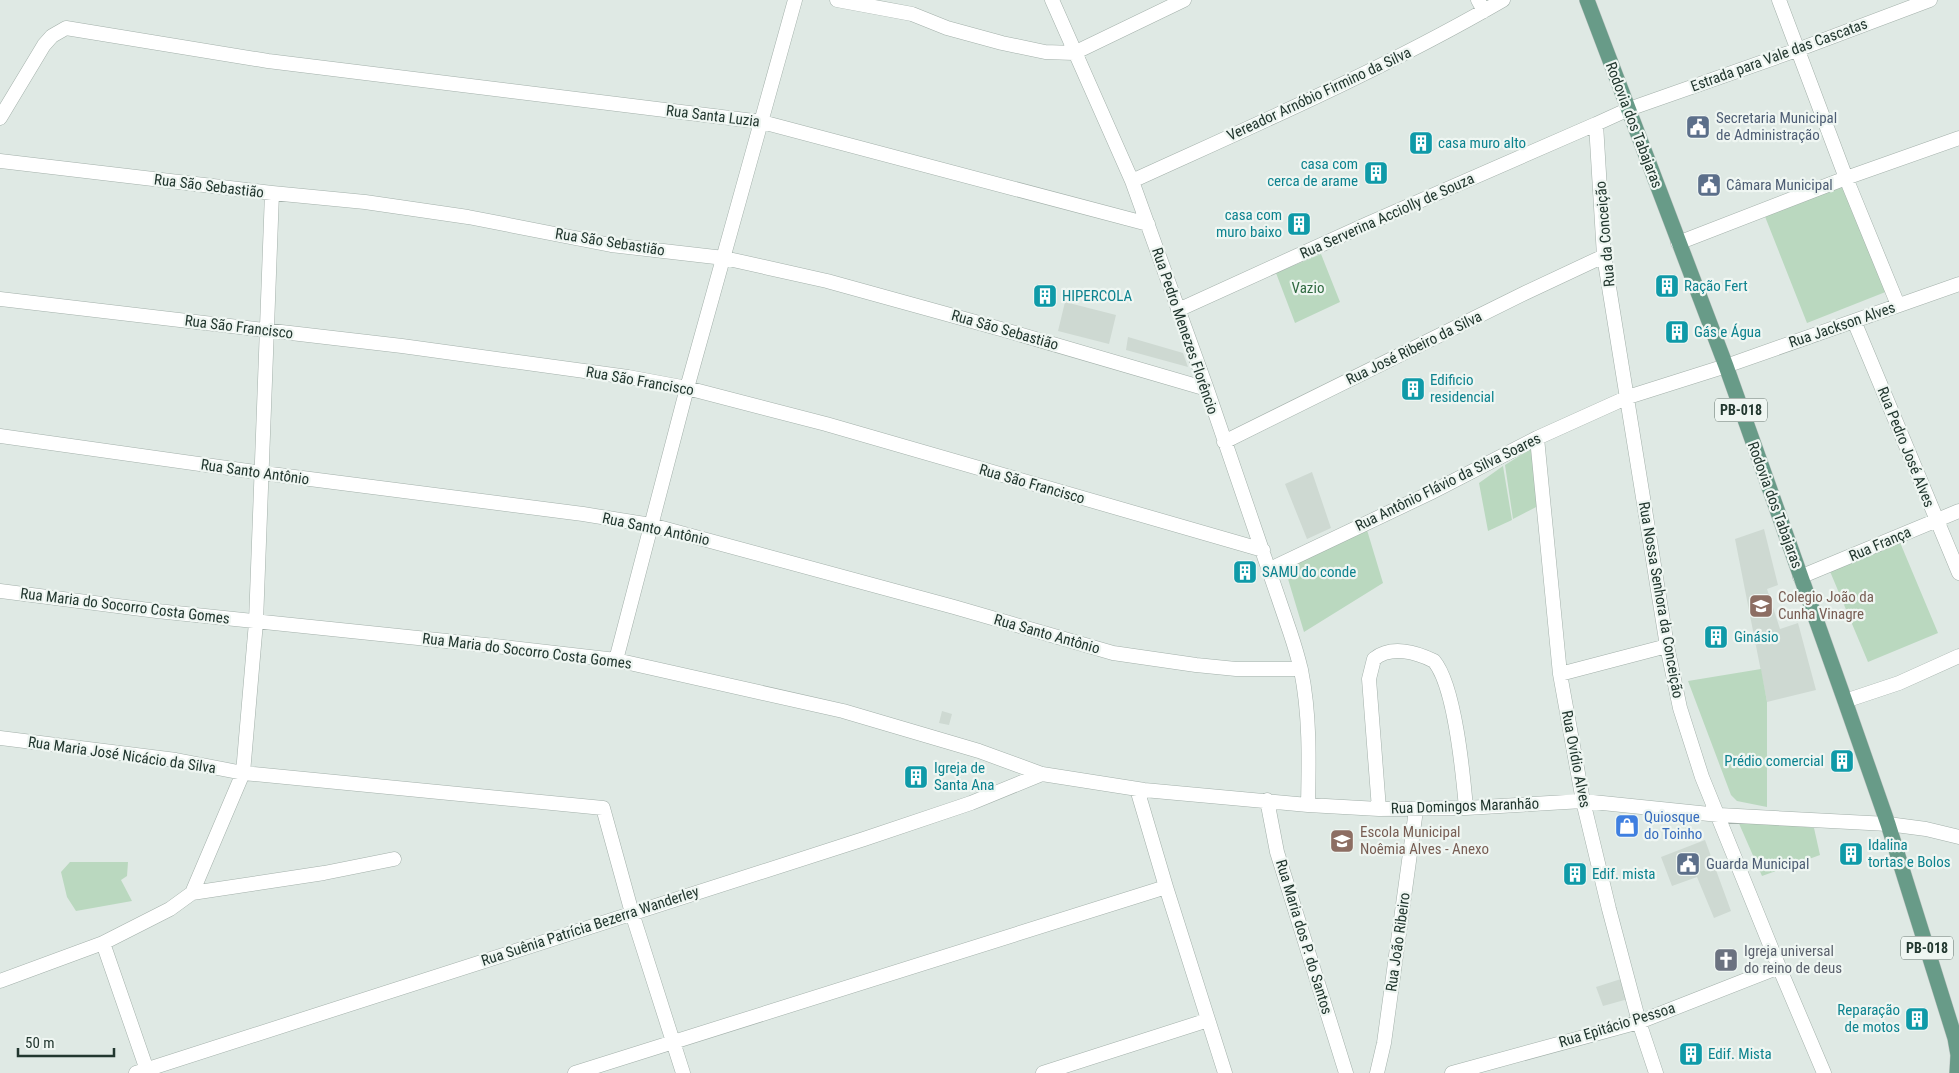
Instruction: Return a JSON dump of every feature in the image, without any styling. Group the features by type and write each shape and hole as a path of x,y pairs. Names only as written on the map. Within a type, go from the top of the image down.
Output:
{"main road":[{"name":"Rodovia dos Tabajaras","path":"1587,0 1726,366 1888,824 1955,1038 1958,1055 1957,1073"}],"street":[{"path":"616,660 688,388 795,0"},
{"path":"836,0 912,14 947,28 1002,43 1045,52 1074,53 1184,0"},
{"path":"908,0 912,14"},
{"name":"Rua Pedro Menezes Florêncio","path":"1052,0 1132,180 1270,570 1301,669 1309,751 1308,805"},
{"name":"Vereador Arnóbio Firmino da Silva","path":"1132,180 1406,54 1481,6 1503,0"},
{"path":"1779,0 1846,178 1898,305"},
{"name":"Estrada para Vale das Cascatas","path":"1629,109 1797,50 1930,0"},
{"name":"Rua Santa Luzia","path":"0,118 44,44 59,30 66,28 268,61 762,122 1148,224"},
{"path":"1596,124 1629,109"},
{"name":"Rua da Conceição","path":"1596,124 1604,256 1624,379"},
{"name":"Rua Serverina Acciolly de Souza","path":"1178,310 1366,224 1596,124"},
{"path":"1678,243 1846,178 1959,138"},
{"name":"Rua São Sebastião","path":"0,161 365,202 468,217 611,245 724,258 836,284 1008,331 1207,389"},
{"path":"0,981 103,942 170,909 192,892 243,773 256,622 272,193"},
{"name":"Rua José Ribeiro da Silva","path":"1224,442 1604,256"},
{"name":"Rua Jackson Alves","path":"1628,397 1726,366 1959,284"},
{"name":"Rua São Francisco","path":"0,300 534,363 688,388 826,424 1263,550"},
{"name":"Rua Pedro José Alves","path":"1854,321 1959,573"},
{"name":"Rua Nossa Senhora da Conceição","path":"1624,379 1667,646 1680,708 1689,740 1719,815"},
{"name":"Rua Antônio Flávio da Silva Soares","path":"1270,570 1430,493 1537,438 1628,397"},
{"name":"Rua Santo Antônio","path":"0,436 263,473 583,514 651,525 945,604 1113,653 1196,666 1236,669 1301,669"},
{"name":"Rua Ovídio Alves","path":"1537,438 1560,674 1583,801 1639,1022 1656,1073"},
{"name":"Rua França","path":"1800,577 1959,511"},
{"name":"Rua Maria do Socorro Costa Gomes","path":"0,591 256,622 616,660 843,711 979,751 1042,774"},
{"path":"1560,674 1667,646"},
{"path":"1379,809 1369,679 1374,659 1384,652 1396,650 1434,661 1442,674 1446,684 1462,765 1466,808"},
{"path":"1845,701 1899,683 1959,656"},
{"name":"Rua Maria José Nicácio da Silva","path":"0,738 176,760 243,773 603,808 632,912"},
{"name":"Rua Domingos Maranhão","path":"1042,774 1137,788 1308,805 1416,810 1583,801 1719,815 1888,824 1926,829 1959,837"},
{"name":"Rua Suênia Patrícia Bezerra Wanderley","path":"144,1072 962,806 1042,774"},
{"path":"1137,788 1225,1073"},
{"name":"Rua Maria dos P. do Santos","path":"1266,800 1277,852 1346,1073"},
{"name":"Rua João Ribeiro","path":"1377,1073 1384,1044 1416,810"},
{"path":"1719,815 1779,967 1824,1073"},
{"path":"192,892 324,873 394,859"},
{"path":"575,1073 1166,887"},
{"path":"632,912 683,1073"},
{"path":"103,942 144,1072"},
{"name":"Rua Epitácio Pessoa","path":"1452,1073 1639,1022 1779,967"},
{"path":"1043,1073 1208,1020"}],"shaded area":[{"path":"1065,302 1116,315 1109,344 1058,331"},
{"path":"1128,337 1183,353 1188,367 1126,350"},
{"path":"1312,472 1331,528 1307,539 1285,484"},
{"name":"Colegio João da Cunha Vinagre","path":"1764,529 1778,585 1767,589 1780,629 1798,623 1816,690 1767,702 1735,539"},
{"path":"942,711 952,714 949,725 939,723"},
{"name":"Guarda Municipal","path":"1705,840 1731,911 1714,918 1697,877 1672,886 1661,857"},
{"path":"1621,979 1628,999 1603,1006 1596,987"}],"green space":[{"path":"1846,182 1888,291 1807,323 1764,214"},
{"name":"Vazio","path":"1321,254 1340,302 1295,323 1276,273"},
{"path":"1535,446 1542,504 1513,519 1505,465"},
{"path":"1503,466 1512,520 1488,531 1479,483"},
{"path":"1367,530 1383,583 1304,632 1285,569"},
{"path":"1899,540 1938,633 1868,662 1829,569"},
{"path":"1761,669 1767,702 1767,807 1737,801 1731,795 1688,681"},
{"path":"1737,819 1814,828 1820,855 1762,876"},
{"path":"70,862 128,862 127,876 121,880 132,901 76,911 67,897 61,872"}],"place":[{"name":"Secretaria Municipal de Administração","path":"1698,127"},
{"name":"casa muro alto","path":"1421,143"},
{"name":"casa com cerca de arame","path":"1376,173"},
{"name":"Câmara Municipal","path":"1709,185"},
{"name":"casa com muro baixo","path":"1299,224"},
{"name":"Ração Fert","path":"1667,286"},
{"name":"HIPERCOLA","path":"1045,296"},
{"name":"Gás e Água","path":"1677,332"},
{"name":"Edificio residencial","path":"1413,389"},
{"name":"SAMU do conde","path":"1245,572"},
{"name":"Colegio João da Cunha Vinagre","path":"1761,606"},
{"name":"Ginásio","path":"1716,637"},
{"name":"Prédio comercial","path":"1842,761"},
{"name":"Igreja de Santa Ana","path":"916,777"},
{"name":"Quiosque do Toinho","path":"1627,826"},
{"name":"Escola Municipal Noêmia Alves - Anexo","path":"1342,841"},
{"name":"Idalina tortas e Bolos","path":"1851,854"},
{"name":"Guarda Municipal","path":"1688,864"},
{"name":"Edif. mista","path":"1575,874"},
{"name":"Igreja universal do reino de deus","path":"1726,960"},
{"name":"Reparação de motos","path":"1917,1019"},
{"name":"Edif. Mista","path":"1691,1054"}]}
